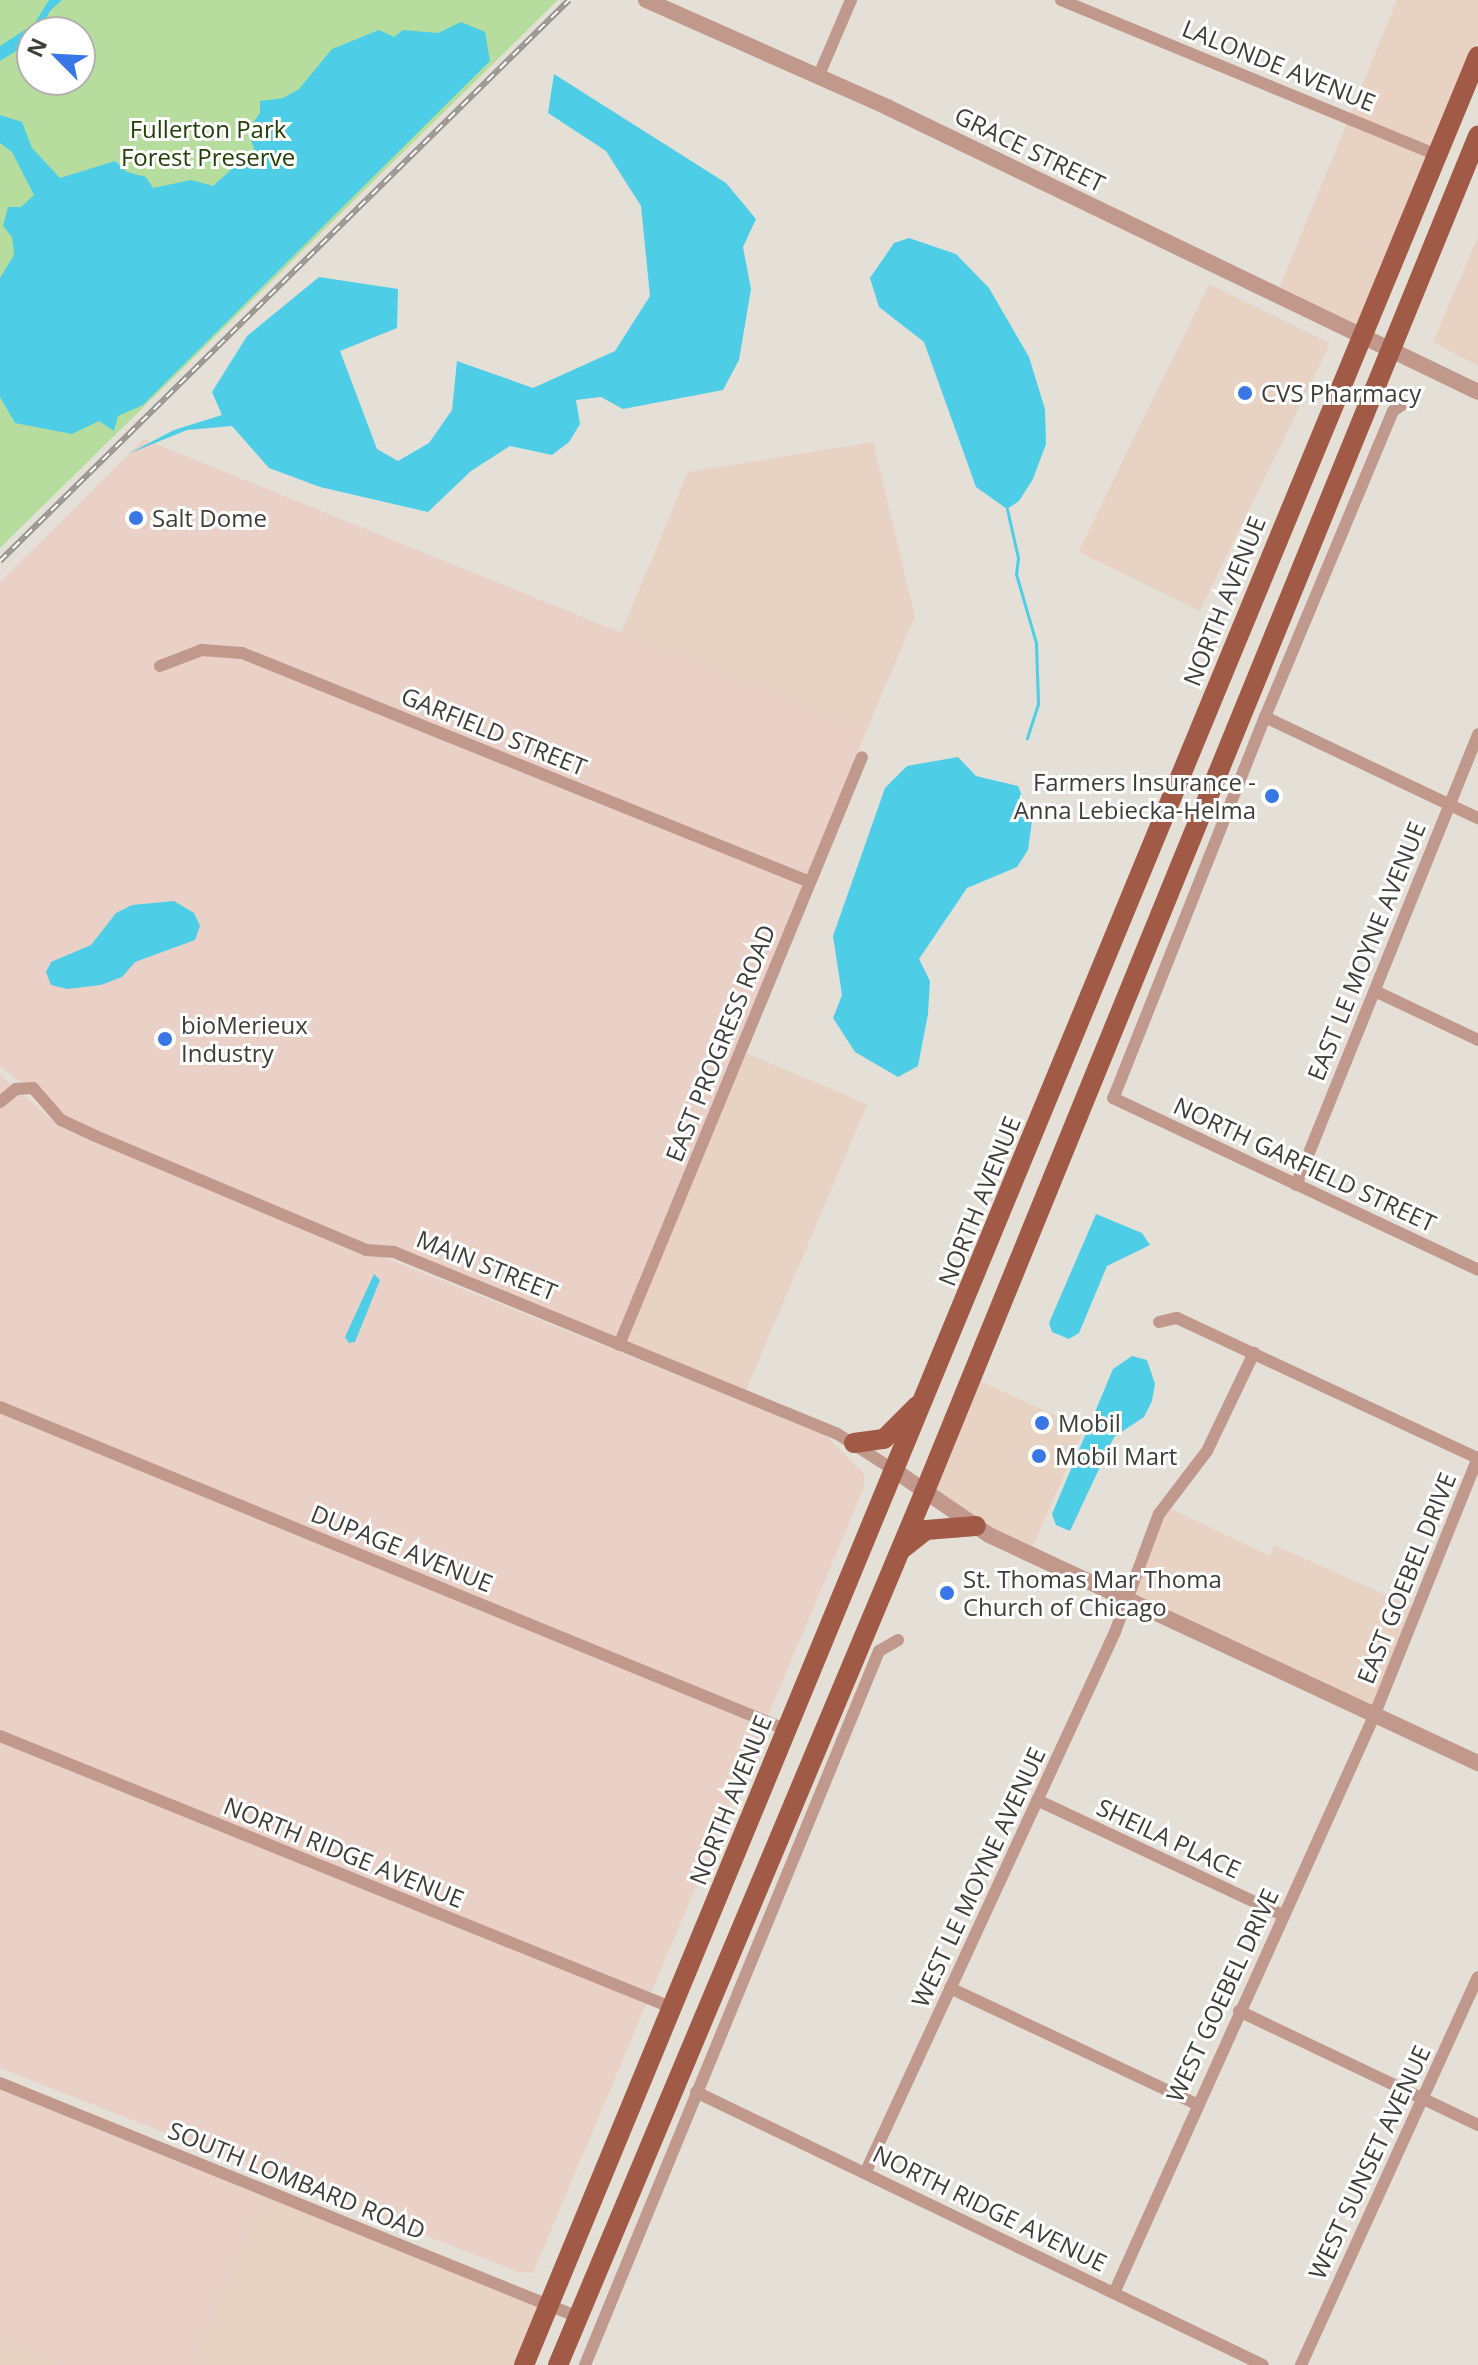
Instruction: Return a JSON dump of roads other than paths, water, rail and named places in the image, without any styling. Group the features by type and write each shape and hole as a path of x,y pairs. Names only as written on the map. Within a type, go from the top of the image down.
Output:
{"main road":[{"name":"NORTH AVENUE","path":"524,2365 1360,335 1478,56"},
{"path":"558,2365 925,1491 1478,136"},
{"path":"854,1443 884,1439 925,1397"},
{"path":"900,1550 926,1530 976,1526"}],"street":[{"name":"GRACE STREET","path":"646,0 819,75 1478,392"},
{"path":"819,75 851,0"},
{"name":"LALONDE AVENUE","path":"1061,0 1435,154"},
{"path":"1403,404 1393,411 1265,717 1478,818"},
{"name":"GARFIELD STREET","path":"160,666 202,650 242,653 810,882"},
{"name":"NORTH GARFIELD STREET","path":"1265,717 1113,1098 1478,1270"},
{"name":"EAST LE MOYNE AVENUE","path":"1296,1185 1478,734"},
{"name":"EAST PROGRESS ROAD","path":"619,1345 862,757"},
{"path":"1375,991 1478,1040"},
{"name":"MAIN STREET","path":"0,1102 16,1089 33,1088 61,1120 93,1135 366,1250 394,1252 854,1443 976,1526 1478,1763"},
{"path":"1159,1322 1177,1318 1478,1458"},
{"path":"1128,1600 1159,1514 1207,1451 1254,1353"},
{"name":"DUPAGE AVENUE","path":"0,1407 787,1730"},
{"name":"EAST GOEBEL DRIVE","path":"1374,1716 1478,1458"},
{"name":"WEST LE MOYNE AVENUE","path":"866,2171 1128,1600"},
{"path":"585,2365 879,1651 898,1640"},
{"name":"WEST GOEBEL DRIVE","path":"1114,2293 1196,2104 1374,1716"},
{"name":"NORTH RIDGE AVENUE","path":"0,1736 673,2008"},
{"name":"SHEILA PLACE","path":"1037,1800 1283,1915"},
{"name":"WEST SUNSET AVENUE","path":"1301,2365 1478,1977"},
{"path":"950,1988 1196,2104"},
{"path":"1239,2011 1478,2125"},
{"name":"SOUTH LOMBARD ROAD","path":"0,2083 578,2317"},
{"name":"NORTH RIDGE AVENUE","path":"696,2092 866,2171 1263,2365"}],"water":[{"path":"49,0 62,0 48,16 39,16"},
{"path":"461,22 485,32 490,61 143,405 118,416 114,431 99,421 72,434 15,423 0,397 0,278 14,255 12,237 3,226 8,207 21,207 34,195 12,152 0,143 0,115 22,122 32,148 60,178 115,161 127,172 146,177 153,188 191,180 213,186 254,149 248,130 260,113 260,101 283,98 299,89 332,49 379,30 394,37 403,30 438,33"},
{"path":"16,36 16,51 0,61 0,46"},
{"path":"554,74 726,183 756,219 743,247 751,289 739,360 723,390 623,409 601,397 576,400 580,424 569,442 552,455 510,446 471,471 428,512 320,487 269,468 232,426 187,430 128,454 174,430 222,415 212,392 247,336 319,277 398,289 397,328 340,351 377,449 398,461 429,443 452,410 457,361 533,388 615,351 650,296 641,206 606,151 548,113"},
{"path":"909,238 956,254 989,288 1029,357 1045,409 1046,444 1033,479 1019,501 1007,509 976,487 924,342 879,307 870,278 894,243"},
{"path":"958,757 976,776 1018,786 1032,821 1028,850 1017,867 967,888 919,959 930,981 928,1014 918,1066 898,1077 855,1052 833,1018 842,995 833,936 885,788 907,766"},
{"path":"174,901 194,913 200,926 195,940 135,962 122,977 101,985 67,989 51,985 46,972 51,962 91,945 116,913 132,905"},
{"path":"1096,1214 1142,1233 1150,1245 1107,1266 1079,1333 1069,1339 1052,1332 1049,1323"},
{"path":"374,1274 380,1280 355,1342 349,1343 345,1337"},
{"path":"1132,1356 1147,1360 1155,1384 1152,1401 1144,1417 1114,1437 1070,1531 1056,1525 1052,1514 1113,1369"}],"waterway":[{"path":"1007,509 1018,558 1016,574 1036,643 1038,704 1027,738"}],"railway":[{"path":"0,561 569,0"}],"place":[{"name":"CVS Pharmacy","path":"1245,393"},
{"name":"Salt Dome","path":"136,518"},
{"name":"Farmers Insurance - Anna Lebiecka-Helma","path":"1272,796"},
{"name":"bioMerieux Industry","path":"165,1039"},
{"name":"Mobil","path":"1042,1423"},
{"name":"Mobil Mart","path":"1039,1456"},
{"name":"St. Thomas Mar Thoma Church of Chicago","path":"947,1593"}],"park label":[{"name":"Fullerton Park Forest Preserve","path":"208,143"}]}
